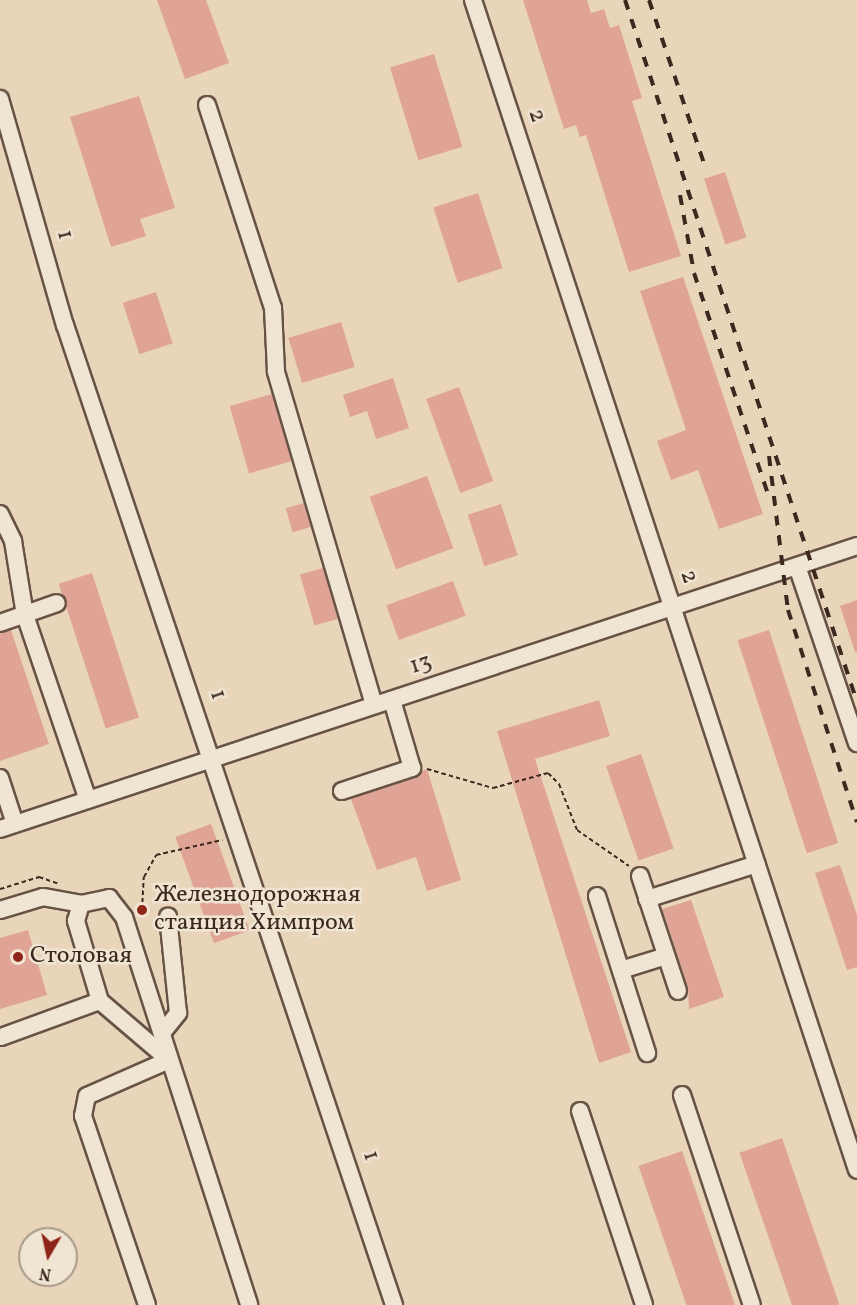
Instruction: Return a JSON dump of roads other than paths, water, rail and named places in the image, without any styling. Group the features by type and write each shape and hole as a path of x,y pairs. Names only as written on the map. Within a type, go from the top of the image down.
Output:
{"street":[{"name":"2","path":"473,0 857,1170"},
{"name":"1","path":"0,99 65,325 214,759 394,1305"},
{"path":"207,105 273,308 276,372 374,705"},
{"path":"0,514 13,541 25,615 88,800"},
{"name":"13","path":"8,827 857,546"},
{"path":"797,566 857,743"},
{"path":"0,623 57,603"},
{"path":"342,791 413,765 392,700"},
{"path":"0,778 8,827"},
{"path":"647,899 757,864"},
{"path":"640,876 678,991"},
{"path":"597,896 647,1053"},
{"path":"0,910 43,897 81,904 97,898 116,902 162,1033 168,1060 249,1305"},
{"path":"81,904 76,921 100,1001 168,1060"},
{"path":"162,1033 178,1013 168,917"},
{"path":"621,970 666,956"},
{"path":"2,1037 100,1001"},
{"path":"147,1305 83,1116 87,1096 168,1060"},
{"path":"682,1095 752,1305"},
{"path":"580,1111 644,1305"}],"railway":[{"path":"625,0 857,702"},
{"path":"649,0 706,169"},
{"path":"680,195 694,273 770,500"},
{"path":"769,456 788,610 857,822"}],"place":[{"name":"Железнодорожная станция Химпром","path":"142,910"},
{"name":"Столовая","path":"18,957"}]}
